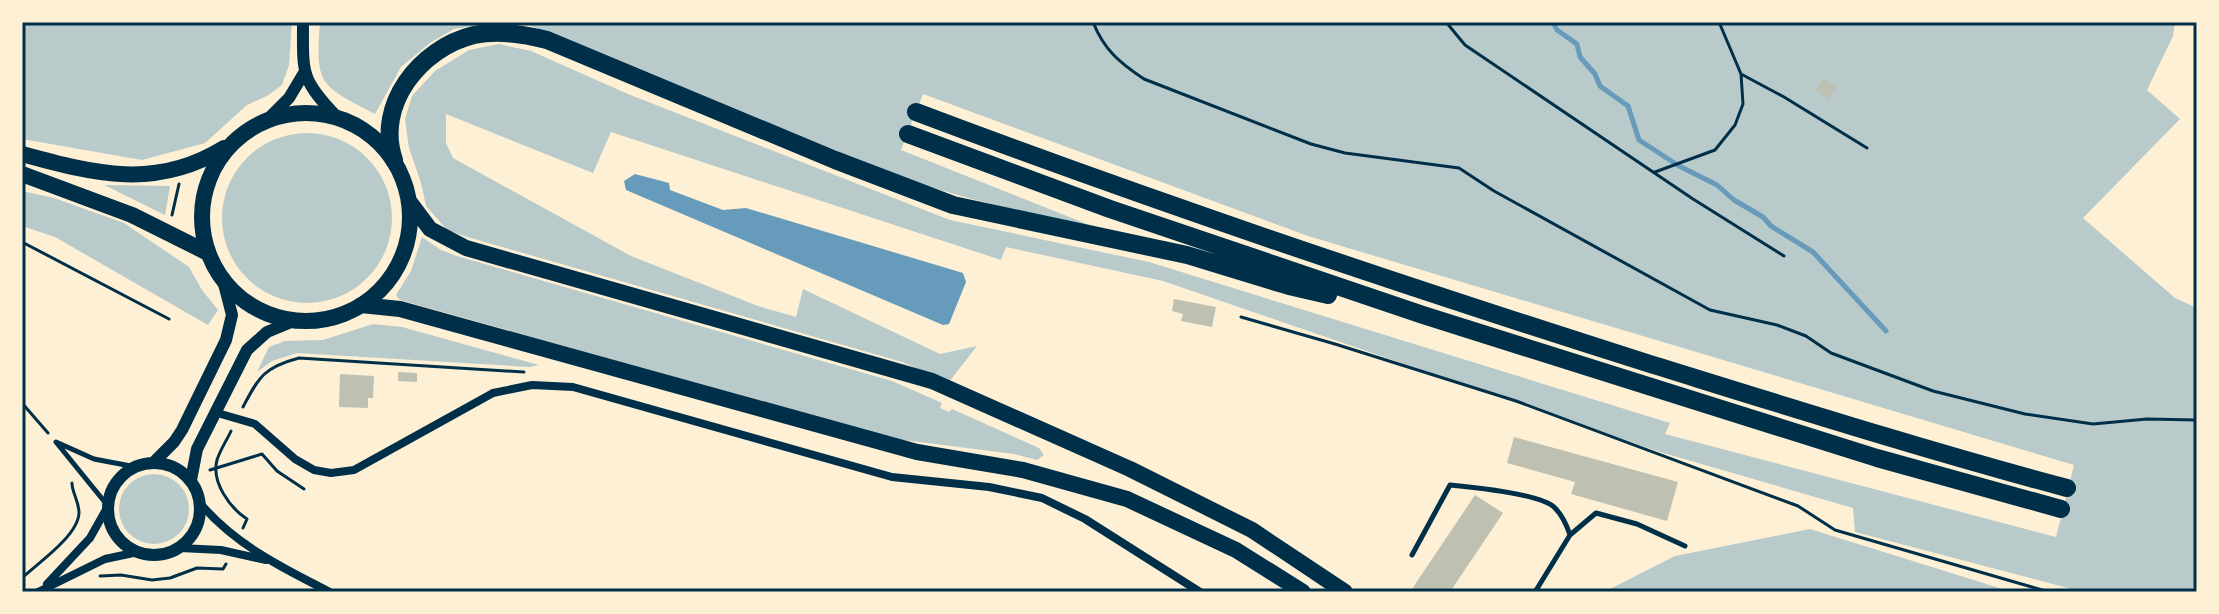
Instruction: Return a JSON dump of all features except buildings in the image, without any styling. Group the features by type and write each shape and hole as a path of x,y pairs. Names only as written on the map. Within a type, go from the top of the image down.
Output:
{"highway":[{"path":"394,160 388,134 391,111 405,84 416,71 428,59 458,41 487,33 518,34 547,40 835,160 953,205 1187,255 1289,286 1423,315"},
{"path":"916,112 1111,186 1434,296 1883,437 2067,488"},
{"path":"908,134 1110,209 1423,315 1877,458 2061,509"}],"main road":[{"path":"22,154 116,174 148,175 178,171 197,164 266,121 294,113 337,117 363,130 394,160 405,185 409,201 409,231 401,260 385,286 361,305 333,318 296,320 245,302 223,280 208,253 202,230 203,196 216,163 230,145"},
{"path":"22,174 132,215 208,253"},
{"path":"409,201 430,229 466,248 932,381 1130,469 1252,530 1345,592"},
{"path":"361,305 400,309 917,452 1023,470 1127,499 1236,550 1303,592"}],"street":[{"path":"301,23 304,73 314,92 337,117"},
{"path":"266,121 289,98 304,73"},
{"path":"153,463 182,430 226,340 232,315 223,280"},
{"path":"191,480 194,457 247,350 267,332 296,320"},
{"path":"214,412 238,418 265,431 295,459 314,470 331,473 354,470 493,393 532,385 573,387 892,477 989,487 1042,498 1085,519 1200,592"},
{"path":"40,590 96,530 120,478 136,467 153,463 178,469 191,480 200,503 211,516 269,561 330,592"},
{"path":"180,548 195,532 200,518 200,503"},
{"path":"108,506 113,531 123,544 138,552 159,555 180,548 232,552 269,561"},
{"path":"40,590 105,559 138,552"}],"lane":[{"path":"56,442 94,459 136,467"},
{"path":"56,442 108,506"},
{"path":"1412,555 1450,485 1498,490 1553,506 1570,535"},
{"path":"1535,592 1570,535 1596,513 1637,524 1685,546"}],"path":[{"path":"1093,22 1101,43 1120,63 1144,79 1311,144 1345,153 1459,168 1494,191 1710,310 1777,325 1806,336 1831,353 1933,391 2025,414 2093,424 2147,419 2197,420"},
{"path":"1446,22 1465,45 1784,256"},
{"path":"1655,172 1715,150 1735,125 1743,104 1741,74 1719,22"},
{"path":"1741,74 1867,148"},
{"path":"170,223 180,179"},
{"path":"22,242 169,319"},
{"path":"1241,317 1516,401 1798,506 1835,530 2049,592"},
{"path":"238,537 247,519 229,504 216,469 217,460 258,379 279,363 299,358 529,372"},
{"path":"22,403 56,442"},
{"path":"210,470 262,454 277,471 304,489"},
{"path":"22,578 65,538 78,519 72,483 79,468"},
{"path":"65,538 78,552"},
{"path":"90,565 103,578 121,575 161,579 197,568 223,569 232,552"}],"shaded area":[{"path":"22,22 292,22 289,65 282,85 247,105 205,143 142,160 22,139"},
{"path":"320,22 502,22 454,29 430,43 401,67 375,114 342,96 325,81 319,59"},
{"path":"521,22 2175,22 2173,36 2147,90 2180,119 2083,218 2175,298 2197,308 2197,592 2083,592 1855,532 1853,508 1660,452 1163,281 1006,247 1001,260 611,132 593,173 446,114 446,143 453,158 631,256 758,306 796,317 803,289 940,354 977,346 949,382 902,362 464,236 447,230 426,206 409,148 405,119 412,96 435,71 469,50 499,44 531,51 628,94 950,220 1149,262 1670,423 1665,434 2056,537 2074,465 1308,236 923,94 901,150 1092,226 966,197 891,174"},
{"path":"307,133 339,140 367,158 385,186 392,218 385,250 367,278 339,296 307,303 275,296 247,278 229,250 222,218 229,186 247,158 275,140"},
{"path":"104,185 170,186 165,215"},
{"path":"22,191 54,198 124,223 189,267 218,310 208,325 55,237 22,226"},
{"path":"422,237 457,256 892,381 942,403 940,408 949,412 952,409 1039,448 1044,455 1037,460 1014,454 896,439 400,300 396,295 411,271"},
{"path":"373,324 402,327 539,365 529,367 297,353 272,361 257,372 269,347 285,341 323,340"},
{"path":"161,474 183,489 189,509 187,523 179,534 168,542 147,544 129,534 121,523 119,502 129,484 140,476"},
{"path":"1810,529 2012,592 1604,592 1675,556"}],"water":[{"path":"635,174 669,183 670,190 723,210 746,208 963,273 966,282 949,324 943,325 626,190 624,181"}],"waterway":[{"path":"1553,22 1557,30 1577,44 1580,57 1595,74 1600,86 1628,106 1639,140 1679,166 1717,185 1771,226 1813,252 1886,331"}]}
